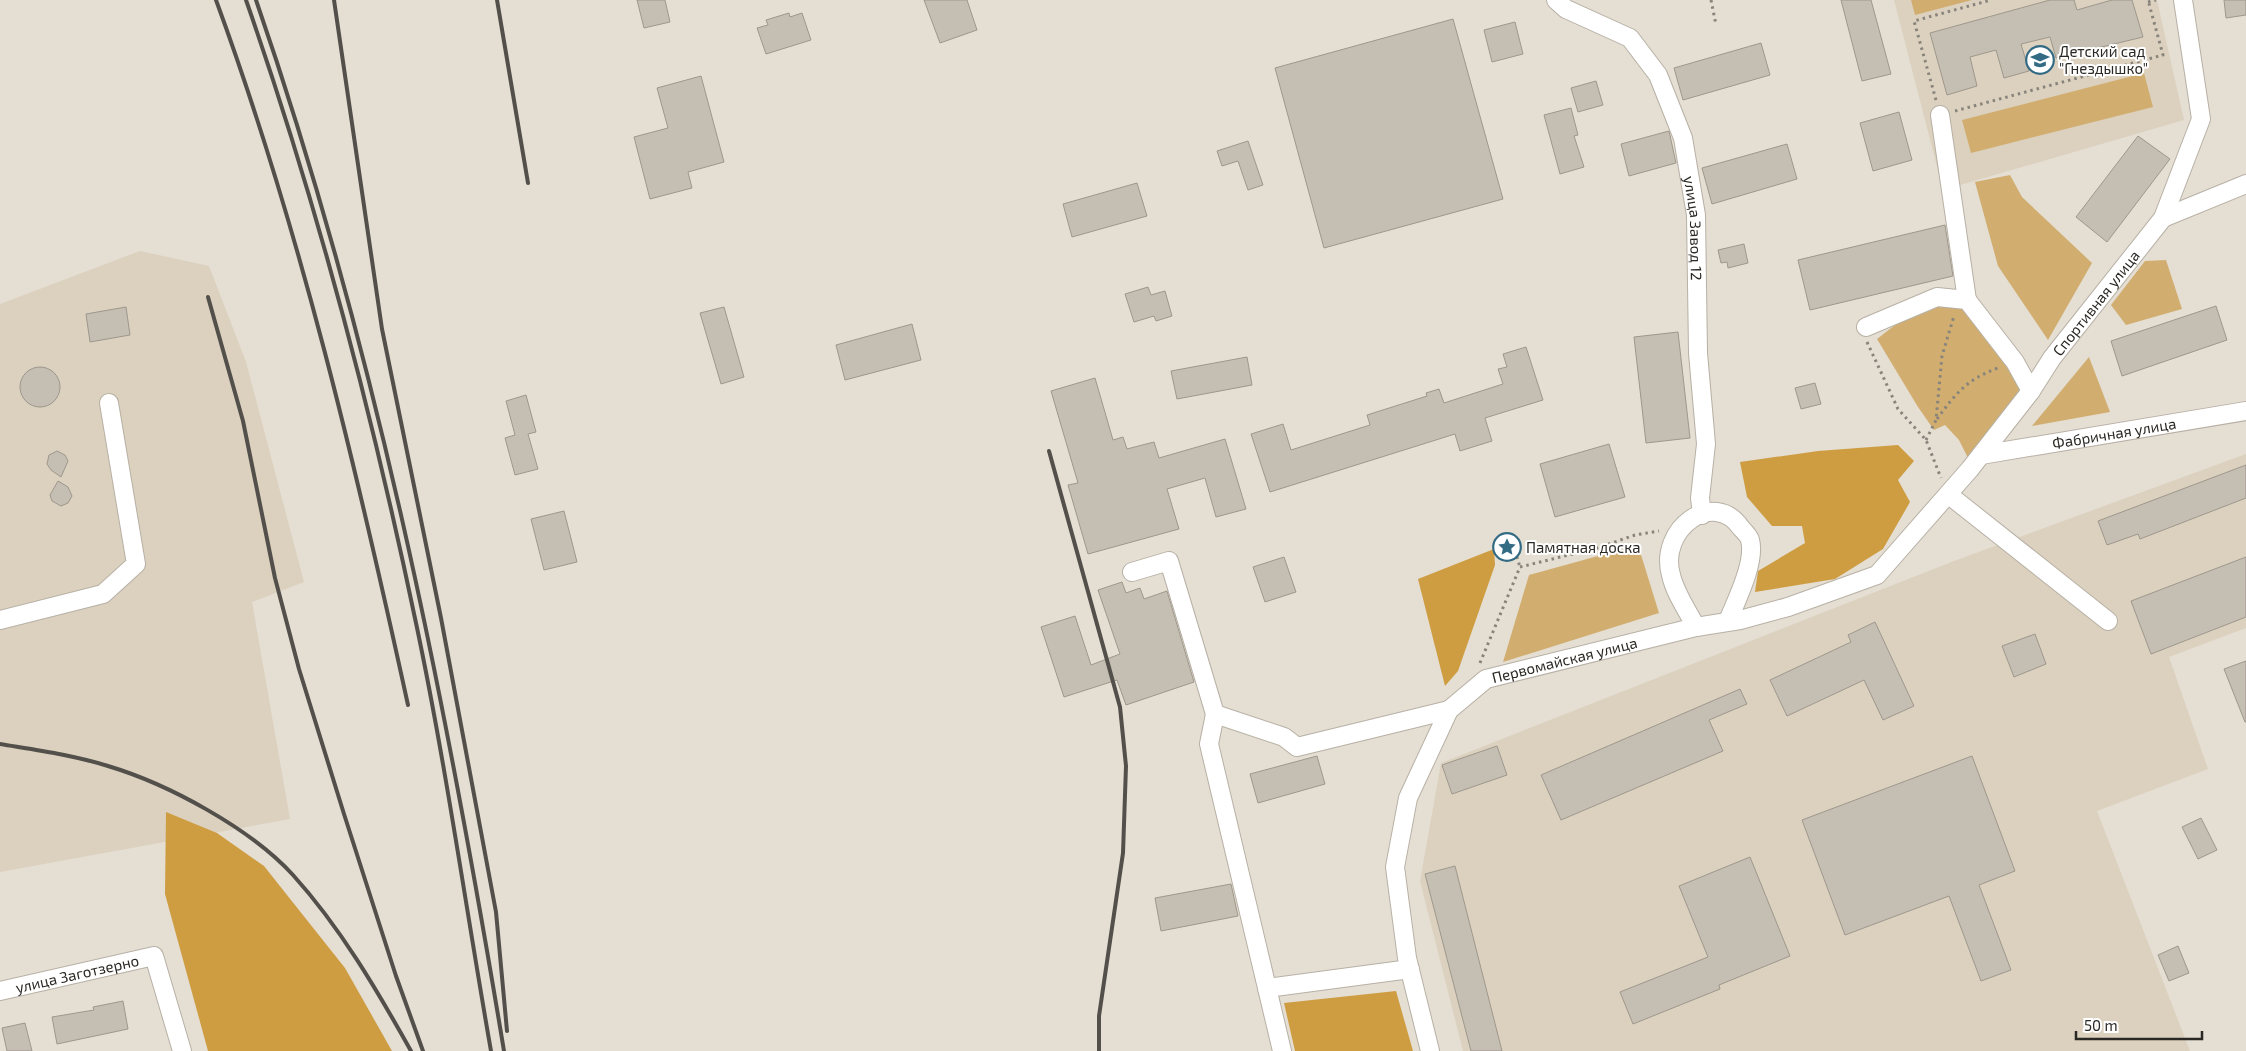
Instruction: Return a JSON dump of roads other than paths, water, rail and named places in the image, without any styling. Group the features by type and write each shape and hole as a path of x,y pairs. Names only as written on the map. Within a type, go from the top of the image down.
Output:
{"street":[{"name":"улица Завод 12","path":"1556,0 1566,9 1630,38 1658,75 1683,138 1696,216 1698,353 1706,444 1700,498 1702,515"},
{"name":"Спортивная улица","path":"1981,455 2031,391 2052,358 2163,218 2201,119 2183,0"},
{"path":"1940,115 1967,300 2015,362 2031,391"},
{"name":"Спортивная улица","path":"2163,218 2246,184"},
{"path":"1867,334 1937,297 1967,300"},
{"path":"0,620 103,594 136,564 109,403"},
{"name":"Фабричная улица","path":"1981,455 2246,411"},
{"name":"Первомайская улица","path":"1430,1051 1410,969 1395,867 1408,798 1449,710 1486,679 1696,627 1740,620 1788,607 1877,575 1981,455"},
{"path":"1948,495 2108,620"},
{"path":"1696,627 1670,574 1669,549 1680,528 1687,521 1702,515 1720,512 1734,517 1750,540 1748,568 1728,621"},
{"path":"1132,572 1169,561 1215,714 1209,744 1282,1051"},
{"path":"1215,714 1284,737 1297,747 1449,710"},
{"name":"улица Заготзерно","path":"0,991 154,956 182,1051"},
{"path":"1267,988 1410,969"}],"railway":[{"path":"216,0 274,173 324,349 347,438 408,705"},
{"path":"246,0 272,76 319,231 362,387 381,465 427,676 491,1051"},
{"path":"256,0 298,128 336,258 371,389 402,520 431,652 457,785 504,1051"},
{"path":"334,0 382,329 441,618 496,912 507,1031"},
{"path":"497,0 528,183"},
{"path":"208,297 243,421 275,578 299,669 396,976 423,1051"},
{"path":"1049,451 1120,707 1126,766 1123,853 1099,1016 1099,1051"},
{"path":"0,744 81,759 131,774 182,796 254,841 293,875 342,937 385,1005 411,1051"}],"place":[{"name":"Детский сад \"Гнездышко\"","path":"2040,60"},
{"name":"Памятная доска","path":"1507,547"}]}
